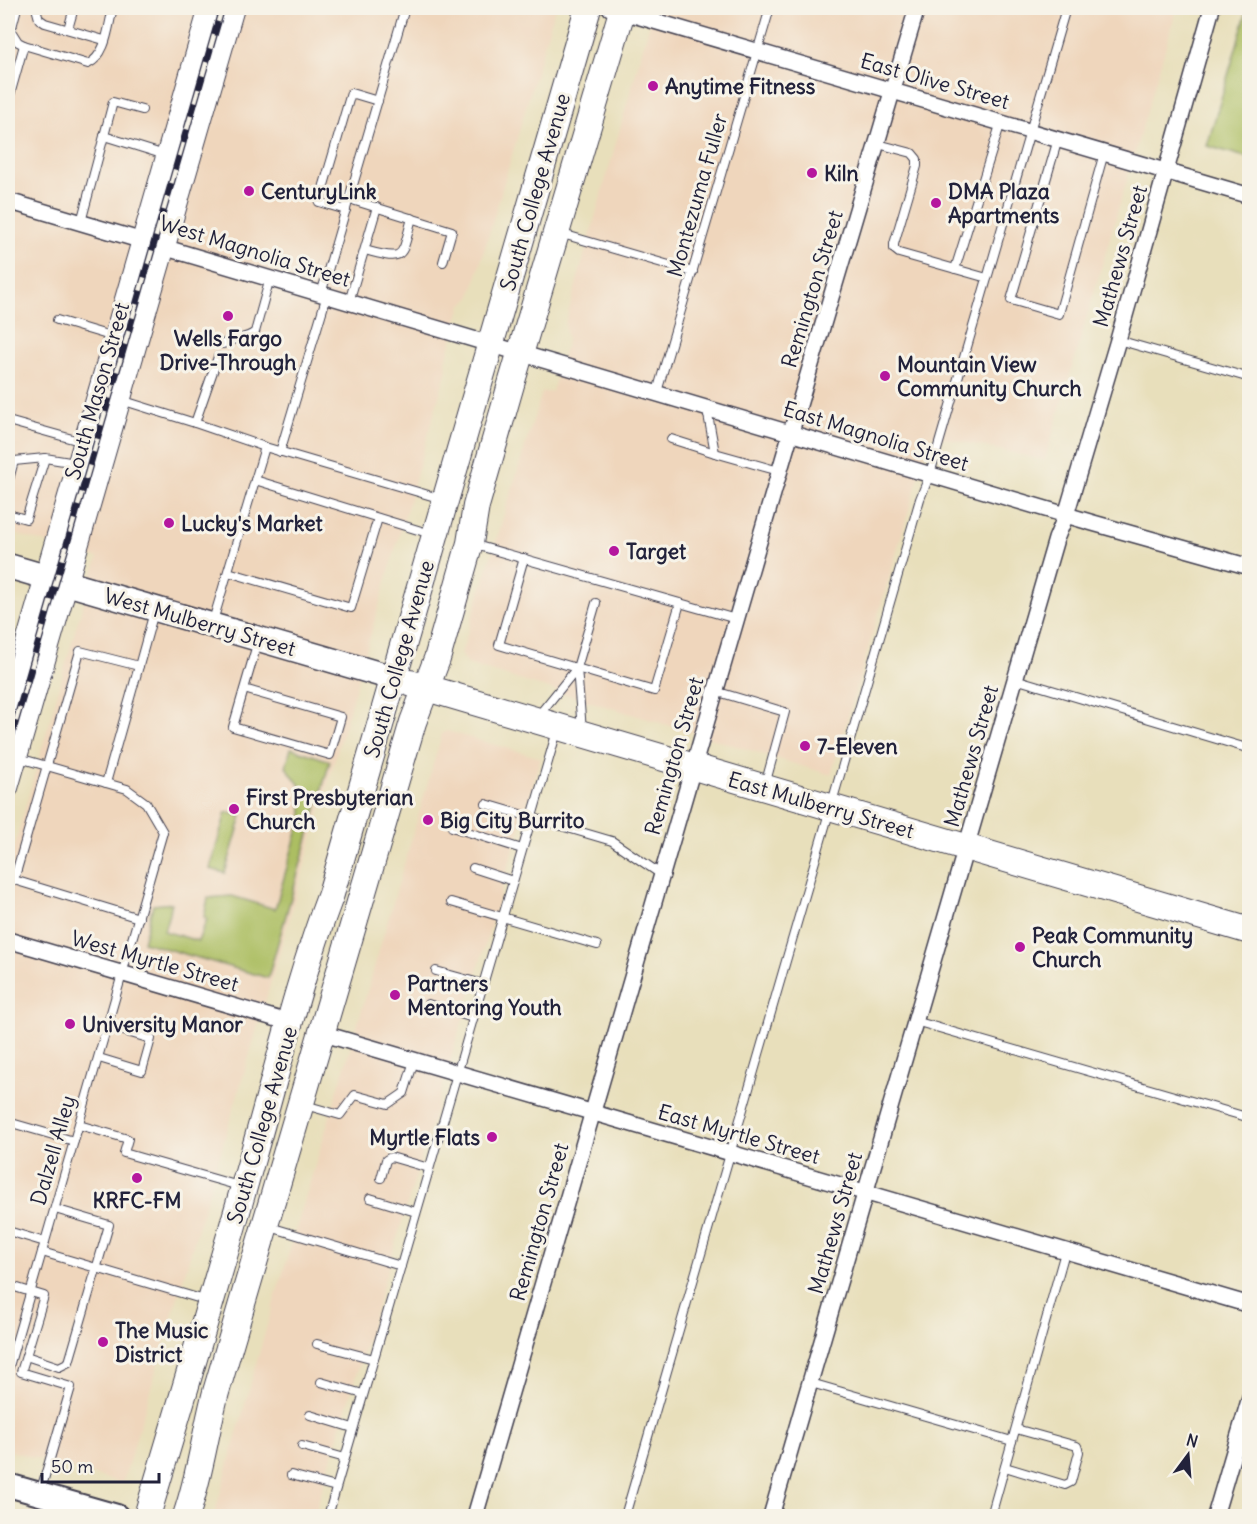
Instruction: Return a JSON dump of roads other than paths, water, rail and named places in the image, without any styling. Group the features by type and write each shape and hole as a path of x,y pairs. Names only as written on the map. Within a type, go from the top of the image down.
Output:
{"highway":[{"name":"South College Avenue","path":"147,1516 291,1023 322,919 332,894 588,8"},
{"name":"South College Avenue","path":"186,1516 200,1466 213,1403 413,722 437,659 470,543 476,506 556,233 618,9"},
{"name":"East Mulberry Street","path":"393,678 1250,931"},
{"path":"321,1033 315,1010 315,992 331,931 332,894"},
{"path":"278,1181 275,1150 298,1064 297,1037 291,1023"}],"main road":[{"name":"West Mulberry Street","path":"8,566 393,678"},
{"path":"8,1485 117,1516"}],"street":[{"name":"South Mason Street","path":"8,788 17,757 55,580 77,464 209,8"},
{"name":"South Mason Street","path":"8,705 119,399 234,8"},
{"name":"Remington Street","path":"475,1516 779,471 917,8"},
{"name":"Mathews Street","path":"771,1516 1056,538 1066,515 1118,340 1173,139 1212,8"},
{"name":"East Olive Street","path":"618,9 1250,196"},
{"name":"West Magnolia Street","path":"8,201 491,343"},
{"name":"East Magnolia Street","path":"491,343 1066,515 1250,567"},
{"name":"West Myrtle Street","path":"8,940 291,1023"},
{"name":"East Myrtle Street","path":"321,1033 1250,1305"},
{"path":"1215,1516 1250,1397"}],"lane":[{"path":"16,8 11,31 14,38 24,45 88,64 96,60 101,52 113,8"},
{"path":"68,29 74,8"},
{"path":"280,452 349,199 405,8"},
{"name":"Montezuma Fuller","path":"657,392 770,8"},
{"path":"625,1516 920,499 930,474 1066,8"},
{"path":"35,9 39,19 45,23 104,40"},
{"path":"8,102 24,45"},
{"path":"346,210 319,202 351,93 378,101"},
{"path":"81,222 112,102 142,110"},
{"path":"956,269 1001,122"},
{"path":"104,136 165,155"},
{"path":"1058,139 1011,300 1059,314 1104,153"},
{"path":"878,144 912,153 917,159 894,249 899,253 987,278"},
{"path":"349,199 453,231 443,262"},
{"path":"349,302 377,207"},
{"path":"365,250 391,257 397,256 403,251 412,218"},
{"path":"556,233 693,272"},
{"path":"223,344 233,338 249,337 255,332 270,278"},
{"path":"57,320 114,337"},
{"path":"1118,340 1250,378"},
{"path":"195,423 218,357"},
{"path":"119,399 280,452 445,500"},
{"path":"706,407 715,453"},
{"path":"8,421 83,442"},
{"path":"671,439 779,471"},
{"path":"212,626 265,447"},
{"path":"8,513 26,519 45,458"},
{"path":"8,483 14,461 45,458 77,464"},
{"path":"255,480 434,535"},
{"path":"228,572 351,608 378,518"},
{"path":"470,543 736,619"},
{"path":"524,558 499,645 654,691 680,603"},
{"path":"328,1516 531,817 547,723 577,668 596,603"},
{"path":"106,783 155,609"},
{"path":"244,688 341,717 330,755 233,727 244,688 259,639"},
{"path":"139,666 80,651 14,880 139,918"},
{"path":"577,668 582,735"},
{"path":"1015,679 1250,749"},
{"path":"715,691 785,712 764,789"},
{"name":"Dalzell Alley","path":"8,1370 163,832 146,803 128,789 17,757"},
{"path":"486,804 612,841 662,875"},
{"path":"452,827 522,849"},
{"path":"473,868 513,880"},
{"path":"451,902 597,945"},
{"path":"436,970 483,984"},
{"path":"428,1004 473,1018"},
{"path":"915,1021 1250,1118"},
{"path":"99,1058 142,1071 151,1039 117,1029"},
{"path":"300,1104 340,1115 355,1095 387,1104 404,1093 414,1061"},
{"path":"8,1122 74,1142"},
{"path":"79,1125 128,1139 124,1153 244,1187"},
{"path":"381,1178 386,1160 391,1157 429,1168"},
{"path":"370,1198 416,1212"},
{"path":"26,1356 59,1367 69,1362 109,1225 55,1209"},
{"path":"265,1226 401,1266"},
{"path":"8,1232 45,1242"},
{"path":"42,1252 211,1302"},
{"path":"991,1516 1065,1252"},
{"path":"8,1285 44,1296 21,1372 71,1387 40,1494"},
{"path":"317,1344 374,1359"},
{"path":"321,1382 363,1394"},
{"path":"811,1383 1012,1441"},
{"path":"310,1415 353,1428"},
{"path":"1005,1467 1065,1485 1071,1482 1079,1452 1077,1446 1016,1429"},
{"path":"302,1446 345,1458"},
{"path":"291,1475 336,1487"}],"railway":[{"path":"8,748 222,8"}],"place":[{"name":"Anytime Fitness","path":"653,86"},
{"name":"Kiln","path":"812,173"},
{"name":"CenturyLink","path":"249,191"},
{"name":"DMA Plaza Apartments","path":"936,203"},
{"name":"Wells Fargo Drive-Through","path":"228,316"},
{"name":"Mountain View Community Church","path":"885,376"},
{"name":"Lucky's Market","path":"169,523"},
{"name":"Target","path":"614,551"},
{"name":"7-Eleven","path":"805,746"},
{"name":"First Presbyterian Church","path":"234,809"},
{"name":"Big City Burrito","path":"428,820"},
{"name":"Peak Community Church","path":"1020,947"},
{"name":"Partners Mentoring Youth","path":"395,995"},
{"name":"University Manor","path":"70,1024"},
{"name":"Myrtle Flats","path":"492,1137"},
{"name":"KRFC-FM","path":"137,1178"},
{"name":"The Music District","path":"103,1342"}]}
